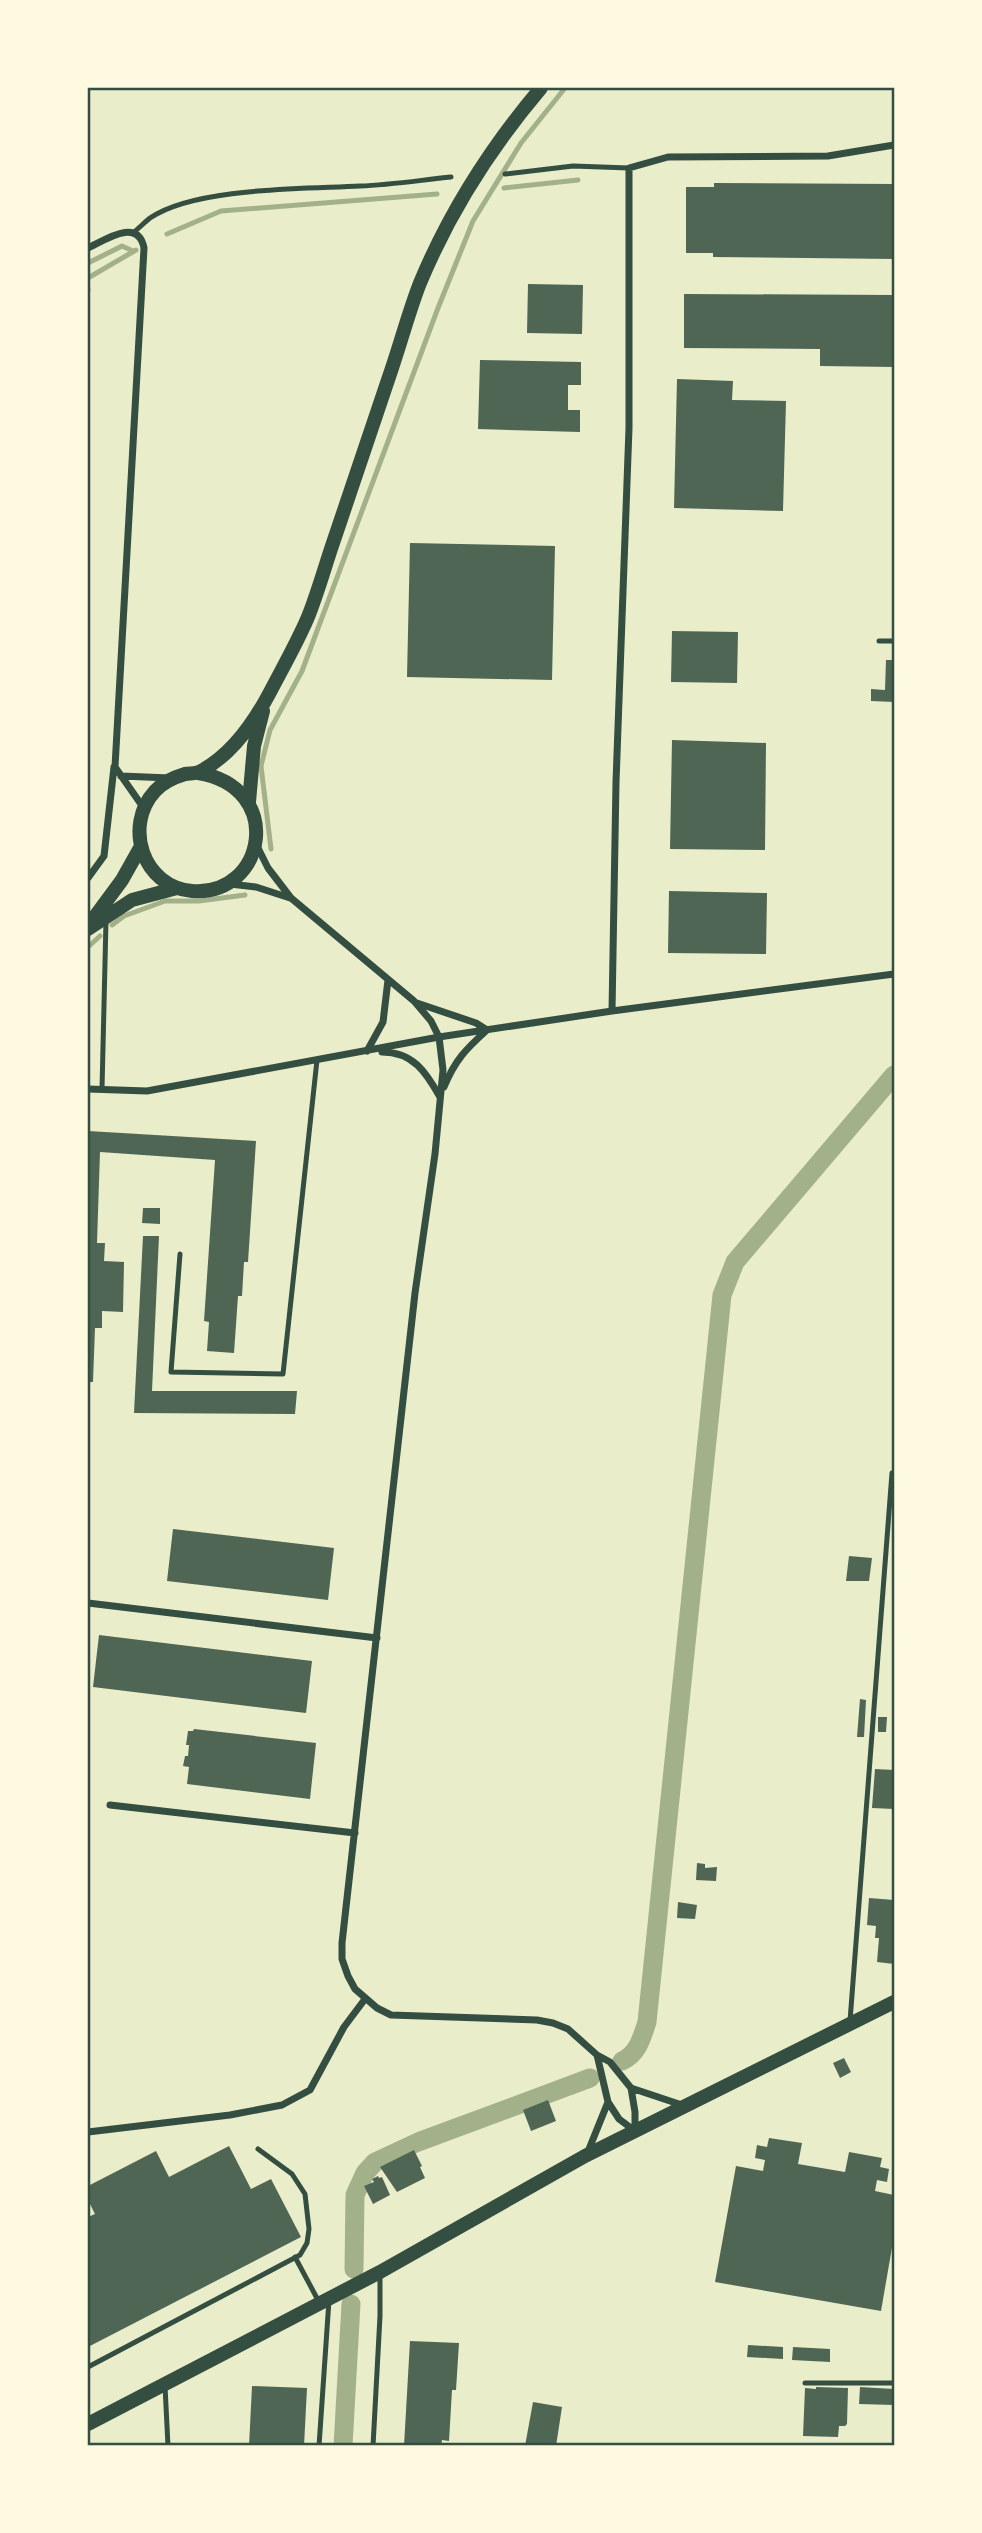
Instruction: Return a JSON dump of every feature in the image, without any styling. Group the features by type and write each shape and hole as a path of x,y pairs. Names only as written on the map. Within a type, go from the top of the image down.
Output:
{"main road":[{"path":"198,773 229,753 267,699 308,616 420,284 445,230 482,164 541,88"},
{"path":"249,802 254,746 267,699"},
{"path":"88,928 132,900 177,888 203,891 228,883 246,866 256,844 256,822 249,802 240,790 214,775 198,773 174,778 156,790 143,808 138,828 140,848 154,872 177,888"},
{"path":"88,928 122,880 140,848"},
{"path":"88,2424 380,2272 585,2156 894,2001"}],"street":[{"path":"612,1011 616,782 629,428 629,168 668,157 828,156 894,145"},
{"path":"88,248 126,230 134,232 142,240 144,248 114,767 104,856 88,878"},
{"path":"114,767 143,808"},
{"path":"121,776 174,778"},
{"path":"256,844 268,868 291,898 414,1001 431,1021 439,1037 443,1055 435,1154 415,1293 342,1959 355,1989 377,2008 391,2015 537,2020 568,2029 597,2055 610,2062 631,2088 635,2132"},
{"path":"228,883 256,887 291,898"},
{"path":"88,1089 147,1091 439,1037 894,974"},
{"path":"367,1052 383,1022 388,980"},
{"path":"414,1001 487,1030"},
{"path":"440,1098 461,1053 487,1030"},
{"path":"367,1052 388,1052 412,1059 425,1071 440,1098"},
{"path":"88,1603 377,1638"},
{"path":"110,1805 355,1833"},
{"path":"88,2132 230,2115 282,2105 310,2090 344,2027 365,1999"},
{"path":"597,2055 608,2102 619,2119 635,2132"},
{"path":"631,2088 685,2106"},
{"path":"585,2156 608,2102"}],"lane":[{"path":"505,174 573,166 629,168"},
{"path":"134,232 151,217 173,208 217,197 451,177"},
{"path":"879,641 894,641"},
{"path":"102,1089 106,917"},
{"path":"180,1254 171,1373 283,1374 317,1060"},
{"path":"850,2024 892,1473"},
{"path":"88,2367 300,2255 307,2243 309,2228 305,2194 292,2174 258,2150"},
{"path":"295,2257 324,2300 319,2445"},
{"path":"373,2445 380,2272"},
{"path":"165,2382 168,2445"},
{"path":"806,2383 894,2383"}],"building":[{"path":"714,183 894,184 894,259 713,257 713,253 686,253 686,187 714,187"},
{"path":"528,284 583,285 582,334 527,333"},
{"path":"684,294 894,295 894,367 820,366 820,349 684,348"},
{"path":"480,360 581,362 581,385 568,385 568,410 580,410 580,432 478,429"},
{"path":"677,379 733,381 732,400 786,401 783,511 674,508"},
{"path":"410,543 555,546 552,680 407,677"},
{"path":"672,631 738,632 737,683 671,682"},
{"path":"886,660 894,660 894,702 871,701 871,689 885,690"},
{"path":"672,740 766,743 765,850 670,849"},
{"path":"669,891 767,893 766,954 668,953"},
{"path":"88,1131 256,1141 248,1262 244,1262 242,1296 238,1296 234,1353 207,1351 209,1322 204,1321 215,1160 100,1152 97,1243 105,1243 104,1261 124,1262 123,1312 102,1311 102,1328 95,1328 93,1382 88,1382"},
{"path":"143,1208 160,1208 160,1224 142,1223"},
{"path":"143,1236 159,1236 152,1391 297,1391 295,1414 134,1413"},
{"path":"173,1529 334,1548 328,1600 167,1581"},
{"path":"849,1556 872,1558 869,1581 846,1581"},
{"path":"99,1635 312,1661 306,1713 93,1687"},
{"path":"860,1699 866,1700 864,1737 857,1737"},
{"path":"878,1717 887,1717 886,1732 878,1732"},
{"path":"194,1729 316,1743 310,1799 187,1784 189,1767 183,1766 185,1756 188,1756 188,1731"},
{"path":"875,1769 894,1770 894,1809 872,1808"},
{"path":"697,1863 705,1864 705,1868 717,1867 716,1881 696,1880"},
{"path":"869,1898 894,1900 894,1964 877,1962 879,1938 875,1938 876,1926 867,1925"},
{"path":"678,1902 697,1905 695,1919 677,1918"},
{"path":"844,2058 851,2072 840,2078 833,2063"},
{"path":"548,2100 556,2121 531,2131 523,2110"},
{"path":"769,2138 802,2143 798,2164 845,2172 849,2152 882,2158 880,2167 889,2169 887,2182 877,2180 875,2191 894,2195 894,2236 881,2311 715,2282 736,2166 763,2171 765,2160 755,2158 757,2145 767,2147"},
{"path":"229,2146 251,2189 271,2179 301,2237 88,2347 88,2217 95,2214 88,2200 88,2186 156,2151 169,2177"},
{"path":"414,2150 425,2178 397,2192 380,2167"},
{"path":"382,2177 390,2195 373,2204 364,2186 374,2182 372,2179"},
{"path":"410,2341 459,2343 456,2390 452,2390 449,2441 442,2440 441,2446 404,2446"},
{"path":"748,2345 783,2347 783,2359 747,2357"},
{"path":"793,2347 830,2349 830,2362 792,2360"},
{"path":"252,2386 307,2388 304,2446 249,2446"},
{"path":"860,2387 894,2389 894,2405 859,2404"},
{"path":"805,2388 848,2388 847,2424 839,2426 838,2437 803,2436"},
{"path":"533,2402 562,2407 556,2446 525,2446"}],"waterway":[{"path":"271,849 261,766 270,730 302,671 473,221 521,143 565,88"},
{"path":"504,188 578,180"},
{"path":"167,234 221,211 437,194"},
{"path":"88,263 122,246 133,251"},
{"path":"88,278 136,250"},
{"path":"112,925 124,916 165,901 199,901 245,895"},
{"path":"88,947 100,936"},
{"path":"622,2061 636,2050 647,2022 722,1295 735,1262 894,1075"},
{"path":"354,2269 355,2195 365,2173 375,2162 418,2142 590,2078"},
{"path":"343,2446 351,2304"}]}
